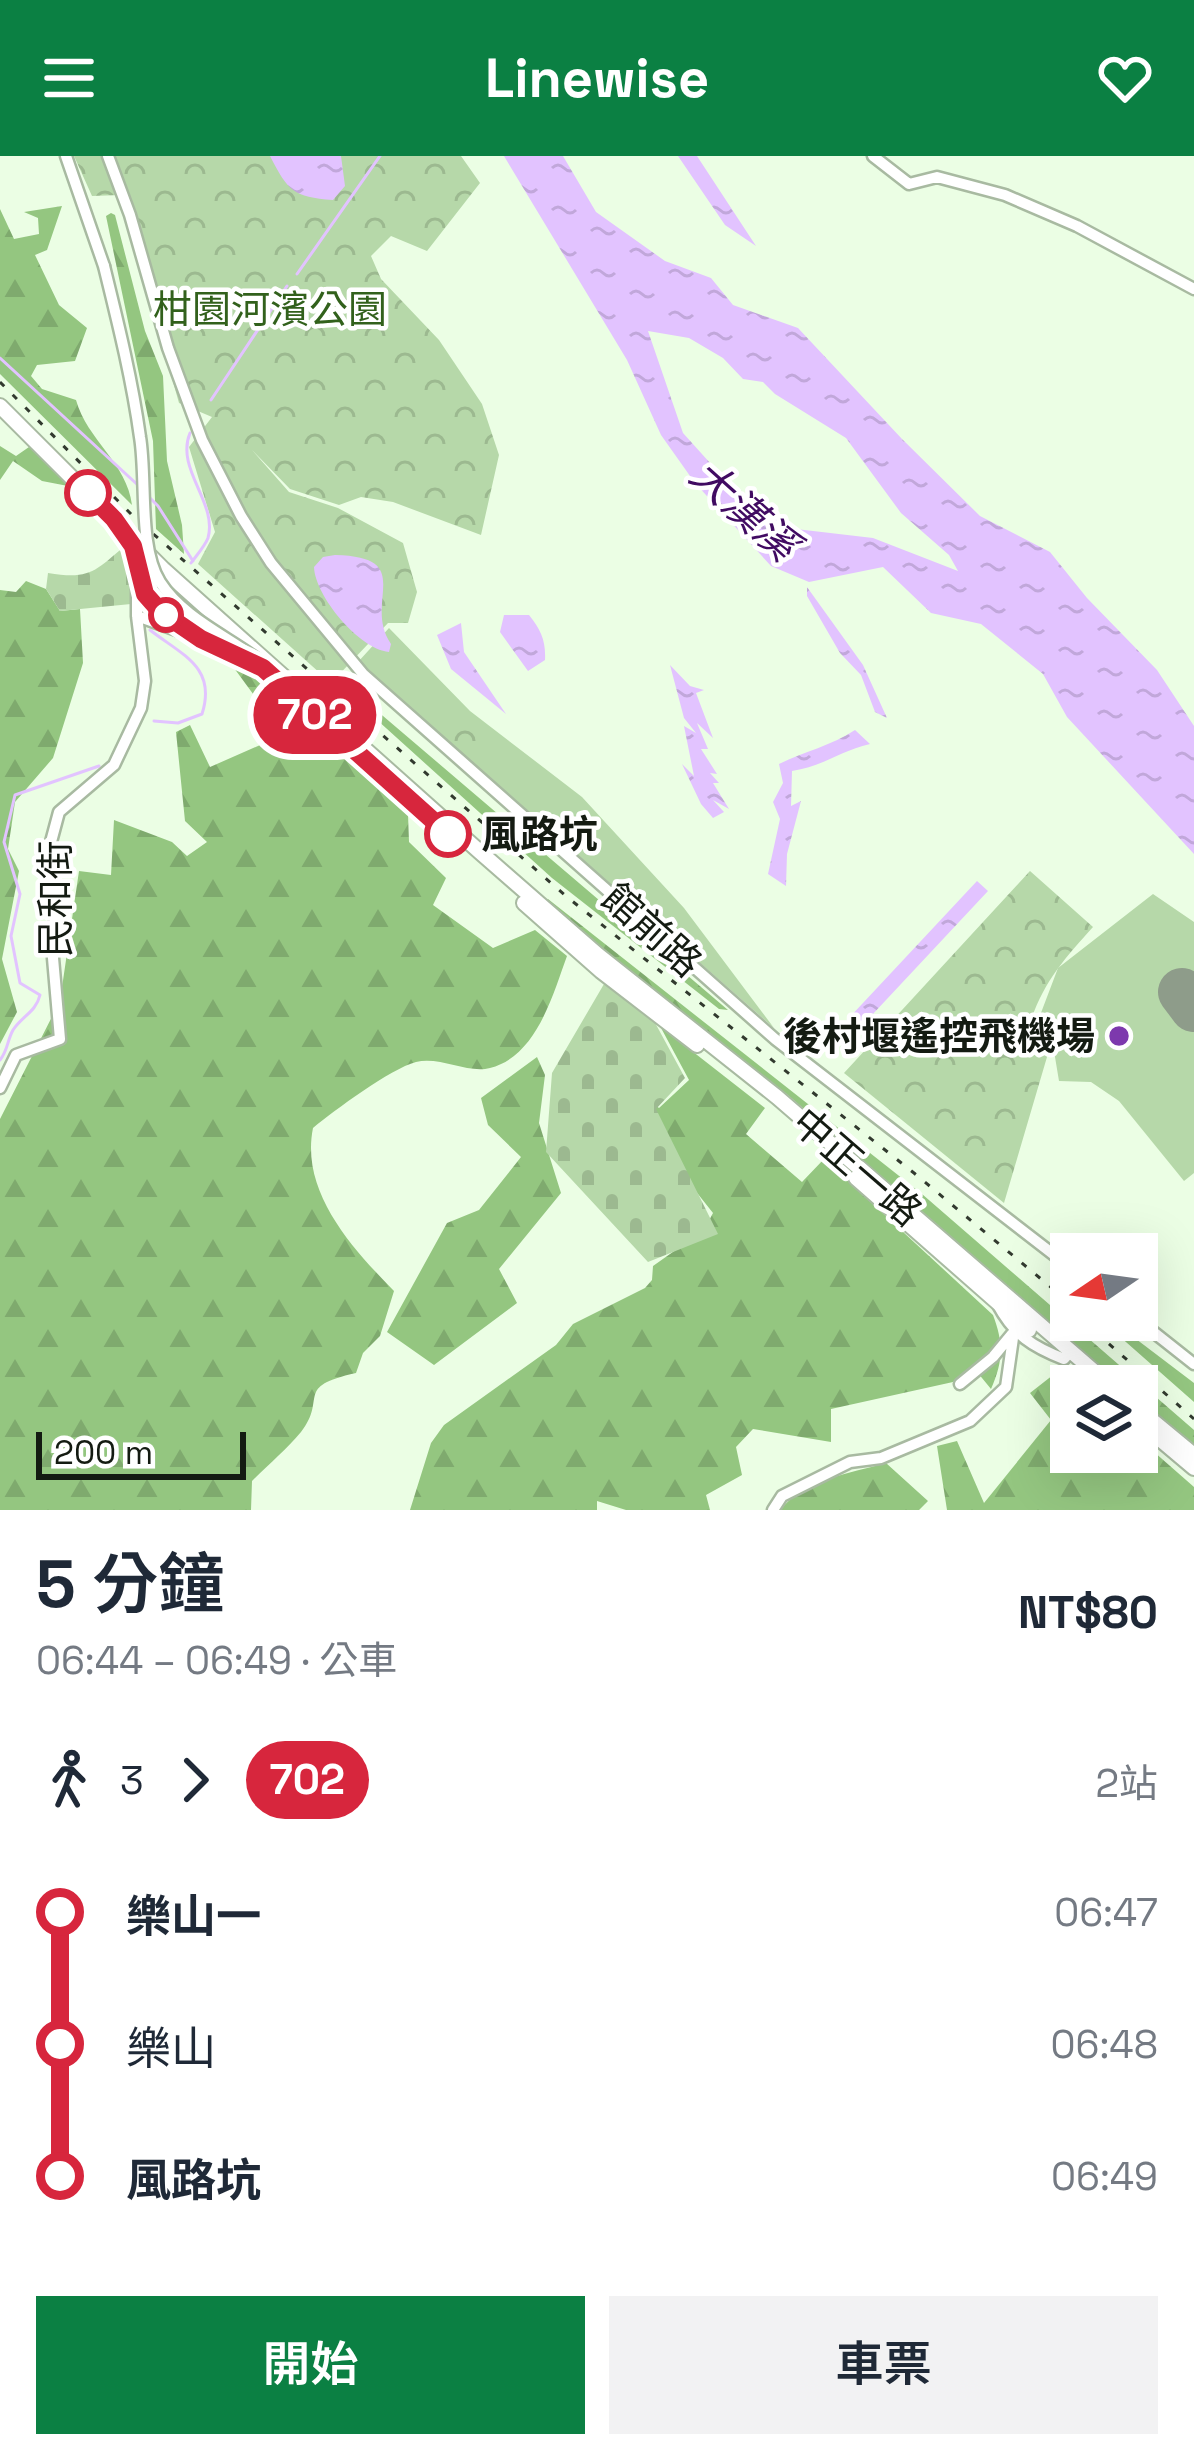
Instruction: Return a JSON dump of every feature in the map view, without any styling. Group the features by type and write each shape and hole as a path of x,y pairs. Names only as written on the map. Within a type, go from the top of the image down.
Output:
{"main road":[{"name":"中正一路","path":"0,406 263,664 599,963 779,1108 1076,1365"},
{"path":"114,519 133,546 142,586 152,604 201,639 263,664"},
{"name":"中正一路","path":"1067,1356 1080,1365"},
{"path":"1158,1425 1194,1455"},
{"path":"1158,1438 1194,1468"}],"street":[{"path":"64,156 84,201 126,353 155,572 189,614 263,664"},
{"name":"館前路","path":"108,156 202,440 271,563 349,658 392,703 776,1039 1050,1252"},
{"path":"873,156 909,184 938,177 1005,195 1077,226 1194,289"},
{"name":"民和街","path":"0,1088 16,1055 60,1039 52,958 56,896 48,853 59,812 114,765 141,708 145,681 137,565"},
{"path":"137,616 201,639"},
{"path":"773,1510 782,1496 850,1462 880,1458 970,1421 1006,1387 1014,1331 999,1298"},
{"path":"1014,1331 1067,1356"},
{"path":"960,1384 993,1357 1014,1331"},
{"path":"1158,1336 1194,1364"}],"green space":[{"name":"柑園河濱公園","path":"74,156 461,156 480,183 427,251 391,236 371,256 381,279 439,340 482,404 499,455 481,535 393,502 361,497 339,505 290,489 252,450 289,492 338,508 403,543 417,592 408,623 388,623 331,683 198,564 215,532 189,447 212,417 179,403 120,195 92,196"},
{"path":"62,206 47,250 35,255 59,305 87,328 75,361 37,365 31,376 42,389 76,400 123,476 132,505 0,374 0,209 14,239 39,234 38,218 24,212"},
{"path":"111,213 163,376 167,461 184,554 156,529 153,441 106,216"},
{"path":"0,446 16,456 29,447 68,486 42,481 13,461 0,480"},
{"path":"127,544 132,563 131,604 60,611 46,589 48,573 92,571"},
{"path":"26,581 46,589 60,611 80,609 83,663 53,758 15,802 8,849 19,871 2,959 17,1012 0,1044 0,590 16,592"},
{"path":"252,607 297,631 376,710 728,1010 719,1009 552,878"},
{"path":"389,628 470,711 582,797 684,908 774,1028 358,662"},
{"path":"234,668 259,676 408,814 409,842 446,878 433,905 493,948 535,930 567,956 541,1022 520,1051 506,1061 481,1069 416,1062 378,1081 313,1128 314,1175 322,1197 347,1238 394,1291 380,1336 363,1353 356,1373 318,1389 301,1432 252,1481 251,1510 0,1510 0,1119 60,1001 79,871 111,875 114,820 172,842 187,856 207,842 185,821 176,732 190,725 210,767 283,735"},
{"path":"451,712 488,743 473,761 436,730"},
{"path":"1030,871 1093,927 1047,985 1029,1027 1047,1057 1004,1203 844,1073"},
{"name":"後村堰遙控飛機場","path":"1153,894 1194,922 1194,1173 1184,1181 1119,1101 1091,1082 1059,1081 1053,1045 1036,1026 1058,968"},
{"path":"548,899 922,1194 1050,1305 1050,1323 789,1096 545,902"},
{"path":"604,984 653,1019 685,1078 656,1109 718,1234 648,1262 546,1152 552,1073"},
{"path":"660,1026 765,1108 746,1134 802,1182 824,1159 993,1315 1001,1352 991,1389 973,1367 953,1382 831,1409 831,1442 753,1429 736,1447 742,1475 706,1495 710,1510 626,1510 597,1501 597,1510 410,1510 431,1443 444,1425 556,1345 573,1324 645,1288 652,1280 653,1266 704,1230 713,1213 690,1184 639,1093 659,1108 689,1080"},
{"path":"537,1057 545,1075 539,1123 561,1193 499,1269 517,1303 434,1365 387,1332 447,1223 479,1210 521,1157 488,1125 481,1098"},
{"path":"1071,1341 1091,1341 1119,1365 1099,1365"},
{"path":"1125,1341 1139,1341 1194,1383 1194,1402 1158,1370 1158,1365"},
{"path":"1050,1377 1050,1419 1030,1393"},
{"path":"1158,1399 1194,1430 1194,1445 1158,1415"},
{"path":"1050,1421 1050,1473 1158,1473 1158,1455 1194,1487 1194,1510 947,1510 937,1446 957,1441 984,1503"},
{"path":"886,1463 928,1501 919,1510 780,1510 815,1485"}],"water":[{"path":"270,156 341,156 345,186 333,200 300,194 287,185"},
{"name":"大漢溪","path":"504,156 563,156 596,212 665,261 711,278 733,305 798,328 980,516 1050,552 1157,670 1194,726 1194,854 1067,717 1043,674 981,624 931,613 883,567 809,582 771,566 695,483 661,435 627,360","holes":["648,331 689,338 723,358 743,379 763,382 846,438 901,513 949,555 958,571 873,538 796,529 729,484 683,433"]},
{"path":"678,156 697,156 756,246 725,225"},
{"path":"323,557 360,558 382,573 389,652 352,631 322,592 314,567"},
{"path":"807,587 863,665 887,718 875,712 861,675 840,653 807,596"},
{"path":"504,615 529,615 542,636 545,660 528,671 500,632"},
{"path":"461,623 464,652 506,714 451,669 437,635"},
{"path":"670,665 690,686 704,690 696,693 713,738 697,723 708,749 701,749 717,774 710,773 729,809 713,800 724,812 713,818 682,764 694,776 684,726 696,733 684,718"},
{"path":"855,730 870,744 792,771 791,806 801,801 787,854 786,886 768,874 780,819 773,802 783,783 779,764"},
{"path":"977,881 988,891 843,1046 834,1034"}],"waterway":[{"path":"297,274 380,156"},
{"path":"211,400 287,286"},
{"path":"0,358 140,487"},
{"path":"190,433 188,460 209,525 207,541 191,563"},
{"path":"146,494 193,561"},
{"path":"150,630 194,664 205,685 202,714 178,723 154,721"},
{"path":"0,1060 13,1030 40,995 20,983 11,936 20,894 4,842 15,795 99,766"}],"runway":[{"path":"1182,992 1194,1008"}],"railway":[{"path":"0,382 134,517 567,897 1050,1286"},
{"path":"1106,1341 1194,1419"}],"bus line":[{"name":"702","path":"88,493 133,546 142,586 152,604 201,639 263,668 448,834"}],"place":[{"name":"風路坑","path":"448,834"},
{"name":"後村堰遙控飛機場","path":"1119,1036"}]}
